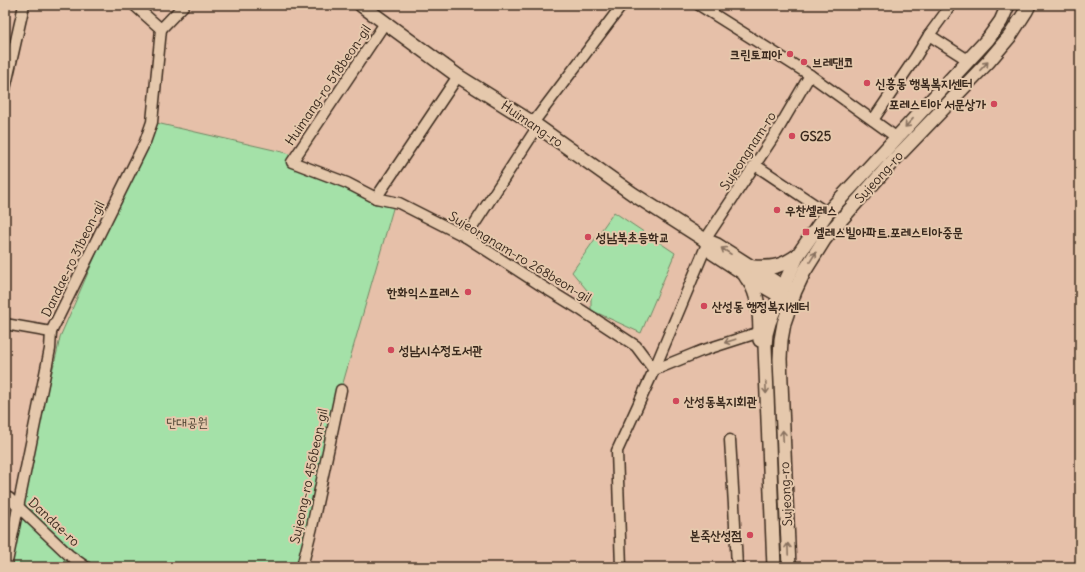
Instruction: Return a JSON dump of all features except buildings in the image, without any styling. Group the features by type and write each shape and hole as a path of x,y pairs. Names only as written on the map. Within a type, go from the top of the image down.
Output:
{"main road":[{"name":"Huimang-ro","path":"360,5 458,76 535,125 633,194 706,242 717,245 748,270 787,293"},
{"name":"Sujeong-ro","path":"789,567 780,359 787,293 798,255 827,213 988,39 1001,21 1008,5"},
{"name":"Sujeong-ro","path":"774,567 765,346 766,334 787,293 804,272 824,240 892,162 988,62 1013,31 1029,5"},
{"path":"766,368 759,349 760,332 757,302 748,270 786,264 798,255"}],"street":[{"path":"5,89 24,5"},
{"path":"134,5 161,29 184,5"},
{"path":"466,237 535,125 622,5"},
{"path":"699,5 810,74 896,137"},
{"path":"873,120 929,35 951,5"},
{"path":"1001,21 1013,31"},
{"name":"Huimang-ro 518beon-gil","path":"292,162 385,23"},
{"name":"Dandae-ro 31beon-gil","path":"6,567 50,349 51,332 145,142 152,122 161,29"},
{"path":"929,35 968,60"},
{"name":"Sujeongnam-ro","path":"621,567 617,451 654,370 706,242 776,133 810,74"},
{"path":"376,198 458,76"},
{"name":"Sujeongnam-ro 268beon-gil","path":"292,162 347,183 376,198 399,203 466,237 636,346 654,370"},
{"path":"755,165 827,213"},
{"path":"5,324 51,332"},
{"path":"654,370 701,351 760,332"},
{"name":"Sujeong-ro 456beon-gil","path":"302,567 341,390"},
{"path":"730,440 736,567"},
{"name":"Dandae-ro","path":"5,497 9,498 18,505 69,555 86,567"}],"green space":[{"name":"단대공원","path":"152,122 287,153 315,169 394,205 341,390 303,567 7,567 18,505 60,337 145,142"},
{"path":"614,212 675,253 641,333 591,310 591,295 572,272"}],"place":[{"name":"크린토피아","path":"790,54"},
{"name":"브레댄코","path":"804,62"},
{"name":"신흥동 행복복지센터","path":"867,83"},
{"name":"포레스티아 서문상가","path":"994,104"},
{"name":"GS25","path":"792,136"},
{"name":"우찬셀레스","path":"777,210"},
{"name":"셀레스빌아파트.포레스티아중문","path":"806,232"},
{"name":"성남북초등학교","path":"588,237"},
{"name":"한화익스프레스","path":"468,292"},
{"name":"산성동 행정복지센터","path":"704,306"},
{"name":"성남시수정도서관","path":"391,350"},
{"name":"산성동복지회관","path":"676,401"},
{"name":"본죽산성점","path":"750,535"}]}
